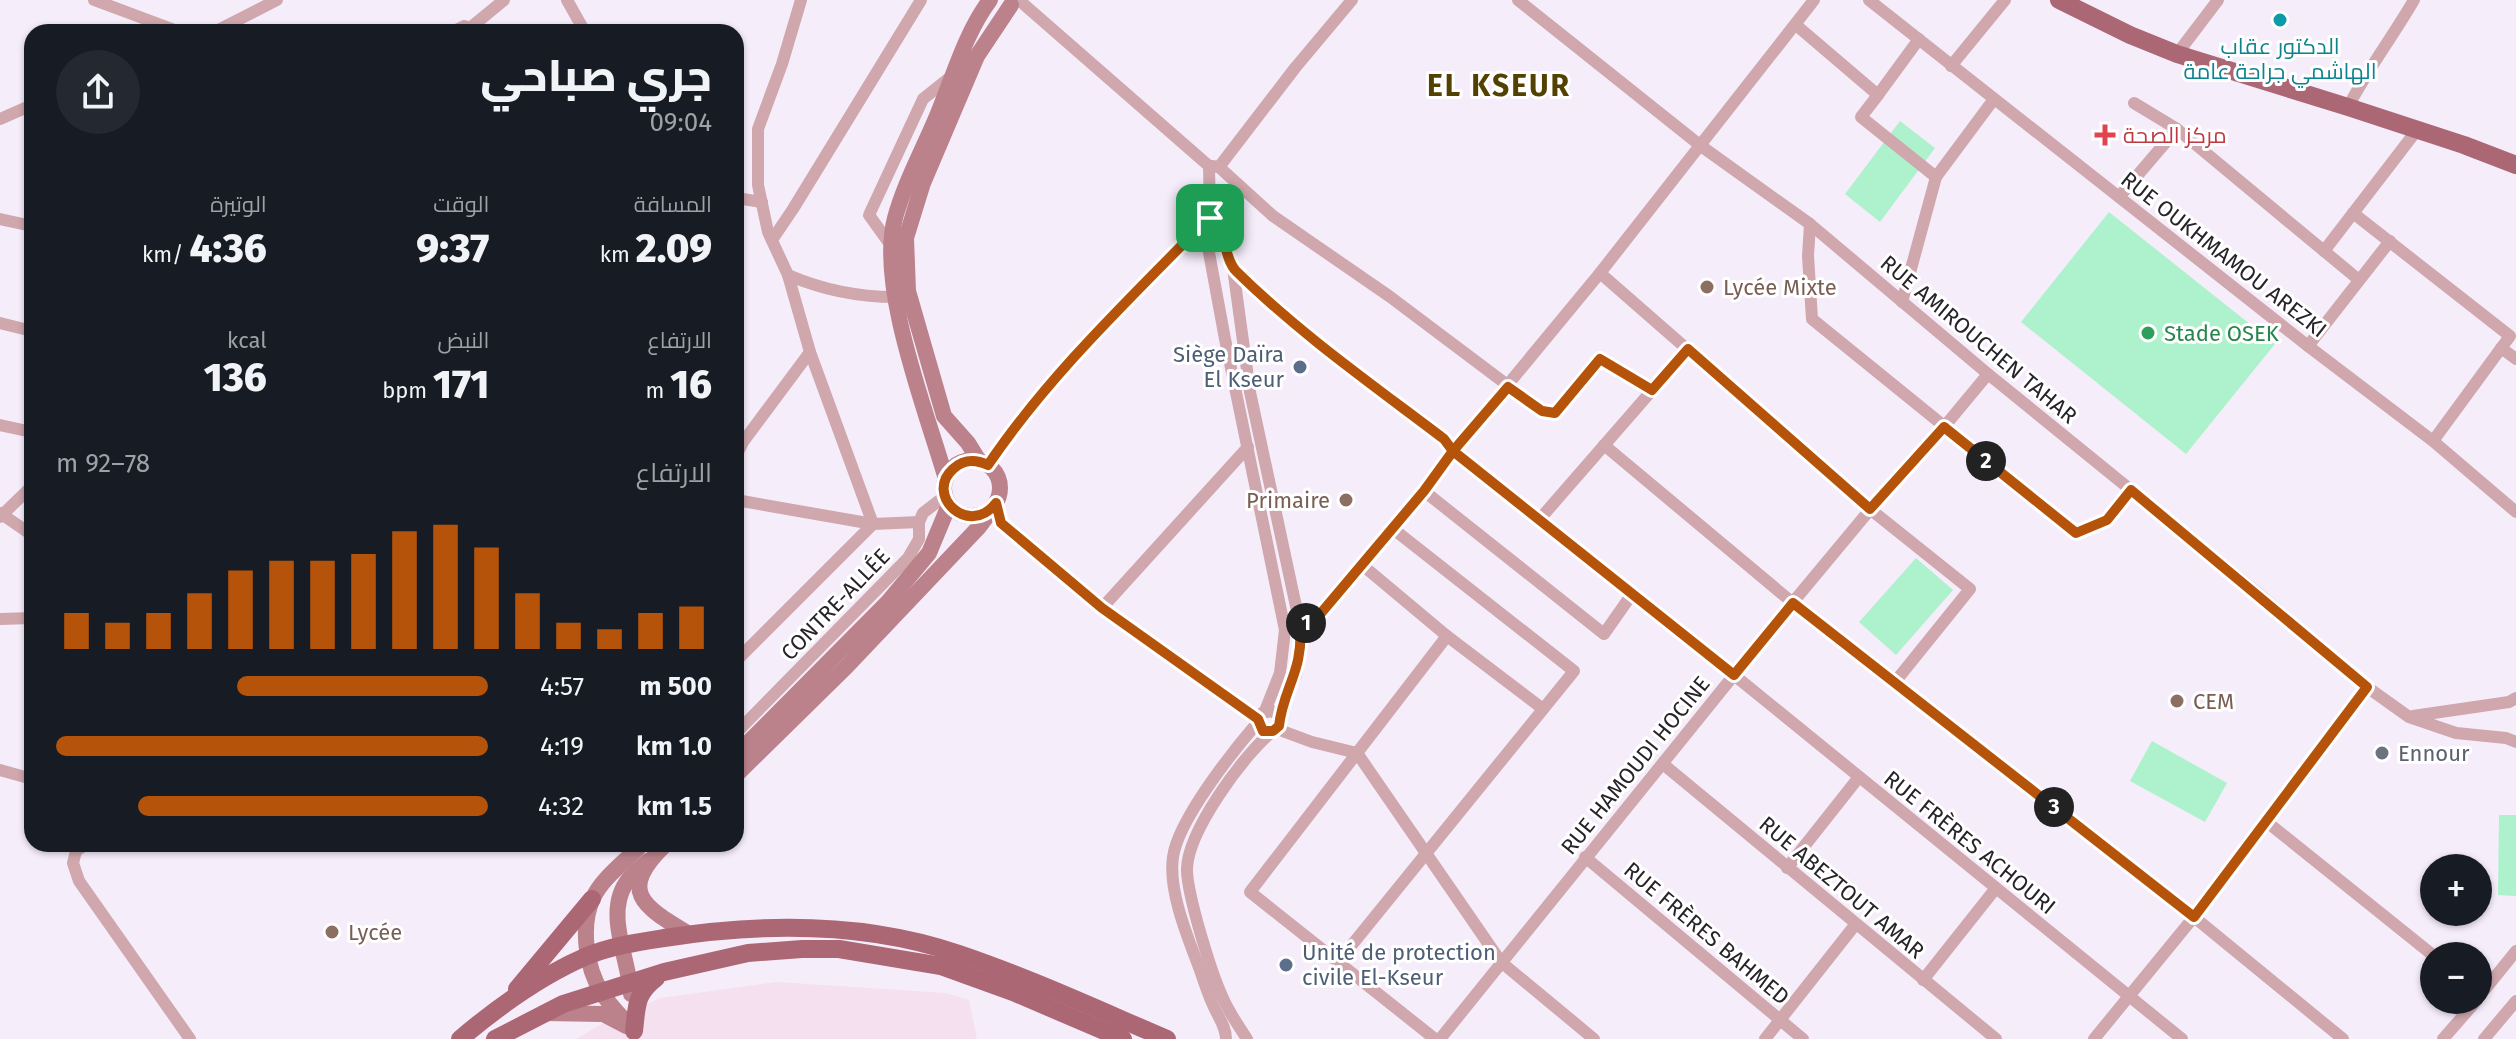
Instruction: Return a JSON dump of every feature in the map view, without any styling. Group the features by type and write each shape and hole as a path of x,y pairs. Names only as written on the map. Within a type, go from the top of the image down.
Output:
{"main road":[{"path":"744,747 888,602 929,553 947,500 946,479 895,297 892,247 895,218 971,32 990,0"},
{"path":"2059,0 2177,54 2348,107 2516,165"},
{"path":"744,767 979,527 995,505 1001,488 999,478 944,416 908,291 906,238 923,183 977,56 1013,1"},
{"path":"946,479 959,464 968,460 984,463"},
{"path":"947,500 956,512 970,517 986,513 995,505"},
{"path":"460,1039 510,998 602,885 634,852"},
{"path":"636,1035 619,928 621,894 627,881 658,852"},
{"path":"648,861 640,880 644,902 651,912 689,934"},
{"path":"592,899 586,938 588,956 601,992 636,1035"},
{"path":"510,998 588,956 623,945 689,934 761,928 826,930 872,934 958,953 1167,1039"},
{"path":"495,1039 544,1013 664,972 748,953 839,949 941,966 1013,992 1123,1039"},
{"path":"636,1035 638,997 644,987 664,972"},
{"path":"544,1013 603,1014 636,1035"}],"street":[{"path":"94,0 158,24"},
{"path":"230,24 277,0"},
{"path":"477,24 504,0"},
{"path":"567,0 580,24"},
{"path":"801,0 758,129 758,185 772,240 788,275 810,352 873,524"},
{"path":"772,240 921,0"},
{"path":"1226,1039 1226,1031 1213,1006 1184,926 1172,878 1173,856 1179,835 1201,799 1268,721 1280,673 1285,630 1248,447 1211,225 1214,167 1352,0"},
{"name":"RUE AMIROUCHEN TAHAR","path":"1518,0 1701,146 1810,224 2367,687 2409,717 2456,733 2506,738 2516,742"},
{"path":"1285,630 1316,619 1424,491 1814,0"},
{"name":"RUE OUKHMAMOU AREZKI","path":"1869,0 2433,441 2516,512"},
{"path":"1951,66 2005,0"},
{"path":"2177,54 2218,0"},
{"path":"2348,107 2414,0"},
{"path":"1013,1 1273,216 1389,296 1542,411 1555,413 1600,359 1652,390"},
{"path":"1796,25 1878,95"},
{"path":"1919,39 1861,117 1936,177"},
{"path":"892,247 869,215 923,99 953,75"},
{"path":"1902,302 1936,177 1994,99"},
{"path":"2134,103 2177,129 2359,280"},
{"path":"0,119 24,108"},
{"path":"2119,197 2177,129"},
{"path":"2324,251 2417,130"},
{"path":"744,199 762,202"},
{"path":"2353,213 2510,336 2433,441"},
{"path":"0,219 24,224"},
{"path":"1810,224 1808,256 1812,319 2076,533 2107,520 2131,490"},
{"path":"984,463 1089,340 1188,239 1211,225"},
{"path":"1211,225 1233,268 1250,392 1300,625 1300,658 1296,675 1258,743 1232,776 1195,836 1187,871 1196,912 1222,995 1247,1039"},
{"path":"2308,346 2390,241"},
{"name":"RUE FRÈRES ACHOURI","path":"1233,268 1308,336 1444,439 1453,451 2182,1039"},
{"path":"1600,273 1870,509 1970,589 1895,682"},
{"path":"788,275 817,287 867,297 895,297"},
{"path":"0,323 24,329"},
{"path":"2501,348 2516,359"},
{"path":"1539,520 1688,349"},
{"path":"744,441 810,352"},
{"name":"RUE HAMOUDI HOCINE","path":"1438,1039 1870,509 1988,374"},
{"path":"0,425 24,430"},
{"path":"1604,445 1793,603 2194,917 2343,1039"},
{"path":"1102,608 1248,447"},
{"path":"1424,491 1604,634 1632,594"},
{"path":"24,493 1,515 24,530"},
{"name":"CONTRE-ALLÉE","path":"744,725 908,558 919,539 919,522 923,513 947,500"},
{"path":"744,501 873,524 919,522"},
{"path":"995,505 1001,523 1102,608 1268,721 1312,742 1357,753 1501,962 1594,1039"},
{"path":"744,653 873,524"},
{"path":"1338,962 1574,671 1392,528"},
{"path":"1361,564 1447,636 1543,709"},
{"path":"0,619 24,618"},
{"path":"1438,1039 1250,892 1447,636"},
{"path":"2094,1039 2194,917 2367,687"},
{"path":"2409,717 2509,702 2516,698"},
{"name":"RUE ABEZTOUT AMAR","path":"1663,764 1996,1039"},
{"path":"0,770 24,777"},
{"path":"1787,868 1859,777"},
{"path":"2267,822 2420,945"},
{"path":"76,852 73,863 79,881 190,1039"},
{"name":"RUE FRÈRES BAHMED","path":"1585,857 1803,1039"},
{"path":"1923,980 1996,888"},
{"path":"1765,1039 1855,925"},
{"path":"2492,980 2516,951"},
{"path":"2484,1039 2516,1001"},
{"path":"2443,1039 2464,1014"}],"shaded area":[{"path":"777,982 946,993 969,1000 977,1039 576,1039 660,998"}],"green space":[{"path":"1900,121 1935,148 1880,222 1845,194"},
{"name":"Stade OSEK","path":"2109,212 2275,344 2186,454 2021,322"},
{"path":"1916,558 1953,590 1896,655 1859,622"},
{"path":"2152,741 2227,783 2205,822 2130,781"},
{"path":"2499,815 2516,815 2516,896 2498,895"}],"place":[{"name":"الدكتور عقاب الهاشمي جراحة عامة","path":"2280,20"},
{"name":"مركز الصحة","path":"2105,135"},
{"name":"Lycée Mixte","path":"1707,287"},
{"name":"Stade OSEK","path":"2148,333"},
{"name":"Siège Daïra El Kseur","path":"1300,367"},
{"name":"Primaire","path":"1346,500"},
{"name":"CEM","path":"2177,701"},
{"name":"Ennour","path":"2382,753"},
{"name":"Lycée","path":"332,932"},
{"name":"Unité de protection civile El-Kseur","path":"1286,965"}],"district":[{"name":"EL KSEUR","path":"1499,86"}],"route":[{"path":"1210,218 1203,224 1205,231 1188,239 1089,340 1014,426 988,465 968,460 948,473 944,482 945,496 956,512 970,517 986,513 996,503 1001,523 1102,608 1258,719 1263,731 1273,731 1279,726 1278,715 1300,658 1300,625 1316,619 1424,491 1453,451 1508,387 1542,411 1555,413 1600,359 1652,390 1688,349 1870,509 1944,427 2076,533 2107,520 2131,490 2367,687 2194,917 1793,603 1734,675 1453,451 1444,439 1308,336 1233,268 1218,224 1210,218"}]}
